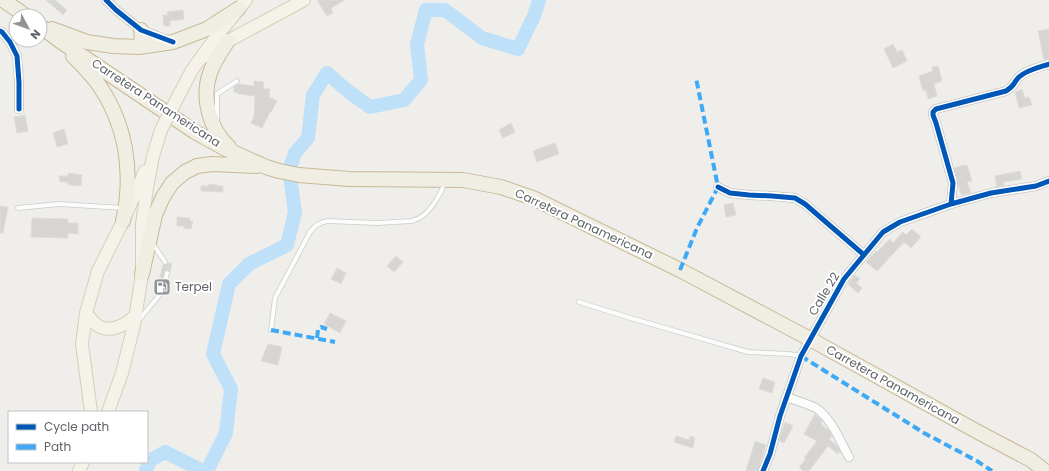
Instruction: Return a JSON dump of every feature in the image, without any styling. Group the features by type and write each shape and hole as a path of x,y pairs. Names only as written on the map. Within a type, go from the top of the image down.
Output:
{"highway":[{"path":"4,0 15,8"},
{"path":"48,28 87,42 113,46 139,47 173,42 207,29 242,5"},
{"path":"139,47 142,38 141,30"},
{"name":"Carretera Panamericana","path":"48,31 195,132 224,148 273,169 299,176 349,179 463,180 501,187 533,198 680,270 810,339 1031,460 1045,471"},
{"path":"60,41 96,81 110,104 120,128 126,154 128,181 124,214"},
{"path":"228,41 209,74 206,94 209,113 216,131 226,144 237,154"},
{"path":"142,274 155,215 163,196 172,183 184,172 197,166 212,164 273,169"}],"main road":[{"path":"199,60 228,41 304,0"},
{"path":"108,411 122,373 135,321 142,274 142,224 146,188 153,156 161,130 192,70 242,5"},
{"path":"91,411 82,344 86,313 98,271 153,156"},
{"path":"86,313 97,324 106,328 122,326 129,322 135,321"}],"street":[{"path":"106,0 141,30 173,42"},
{"path":"0,31 8,40"},
{"path":"13,48 17,56 19,82 18,110"},
{"path":"951,204 954,182 933,112 936,109 1006,91 1013,87 1019,77 1025,73 1049,64"},
{"name":"Calle 22","path":"763,471 770,454 786,397 801,356 844,279 883,232 900,222 951,204 990,193 1036,186 1049,181"},
{"path":"718,187 730,193 795,198 805,204 864,255"},
{"path":"786,397 816,408 827,419 849,457"}],"lane":[{"path":"216,131 217,94 237,81"},
{"path":"271,330 275,298 310,232 315,226 328,221 377,223 417,220 426,213 440,194 444,186 444,179"},
{"path":"18,208 59,204 124,214"},
{"path":"150,240 166,262"},
{"path":"165,282 167,273"},
{"path":"135,321 162,292"},
{"path":"579,302 748,352 801,356"}],"building":[{"path":"46,0 55,0 67,10 63,15"},
{"path":"317,0 345,0 331,8 333,13 327,16"},
{"path":"183,10 184,19 170,21 170,26 164,26 163,15 168,15 167,12"},
{"path":"1049,29 1049,59 1044,60 1038,31"},
{"path":"893,44 897,52 902,50 907,61 893,68 884,49"},
{"path":"938,66 942,81 934,84 937,96 928,99 926,90 923,91 919,76 933,71 932,67"},
{"path":"254,81 264,82 263,89 270,89 269,97 277,101 262,128 251,123 254,117 255,96 238,94 239,93 234,92 234,87 238,84 254,86"},
{"path":"1022,89 1025,98 1029,97 1032,105 1019,108 1015,92"},
{"path":"25,115 28,131 17,133 14,117"},
{"path":"511,123 515,132 503,138 499,130"},
{"path":"64,129 68,144 57,147 53,133"},
{"path":"555,143 559,154 537,162 533,151"},
{"path":"967,165 972,181 967,182 971,193 961,195 954,168"},
{"path":"1020,171 1022,179 1003,182 1004,185 997,187 995,176"},
{"path":"68,173 82,175 81,186 70,185 67,184 68,182 60,182 59,176 68,176"},
{"path":"209,184 223,186 223,192 201,191 201,186 209,186"},
{"path":"733,203 736,215 726,217 724,205"},
{"path":"0,206 8,207 3,233 0,233"},
{"path":"177,217 190,218 190,221 193,221 191,229 184,228 184,226 177,226"},
{"path":"32,218 68,219 68,223 78,223 78,234 68,233 68,238 31,237"},
{"path":"912,229 921,237 911,248 904,242 877,271 866,262 890,239 893,243 903,232 906,235"},
{"path":"396,256 403,262 394,272 387,266"},
{"path":"172,263 170,272 165,270 162,281 163,284 167,284 166,293 162,289 157,292 163,265"},
{"path":"337,268 346,273 341,284 331,279"},
{"path":"855,275 860,279 856,283 862,288 858,293 848,284"},
{"path":"330,313 346,321 340,333 324,324"},
{"path":"268,344 282,347 278,365 261,361"},
{"path":"763,378 775,382 772,393 759,389"},
{"path":"815,414 822,421 821,424 832,436 829,439 840,451 838,454 828,446 809,471 803,471 799,467 806,459 804,458 817,441 804,434"},
{"path":"785,422 793,426 784,443 779,441"},
{"path":"676,436 689,440 690,436 695,438 693,448 674,442"},
{"path":"755,441 766,445 761,462 758,471 746,471"}],"waterway":[{"path":"207,471 226,433 231,389 213,354 229,284 249,264 287,245 295,212 289,170 295,153 308,138 313,95 327,73 349,92 370,107 404,100 421,80 417,44 426,10 445,10 482,38 518,49 534,16 539,0"},
{"path":"146,471 149,461 165,452 203,471"}],"marked path":[{"path":"680,270 697,228 718,187 696,78"},
{"path":"317,338 318,330 321,327 327,329"},
{"path":"271,330 335,342"},
{"path":"801,356 924,433 977,461 992,471"}],"cycle path":[{"path":"106,0 141,30 173,42"},
{"path":"0,31 10,42 17,56 19,109"},
{"path":"951,204 953,183 933,112 936,109 1006,91 1025,72 1049,64"},
{"path":"763,471 770,454 780,416 801,356 844,279 883,232 900,222 951,204 991,193 1036,186 1049,181"},
{"path":"718,187 730,193 795,198 805,204 864,255"}],"place":[{"name":"Terpel","path":"162,287"}]}
